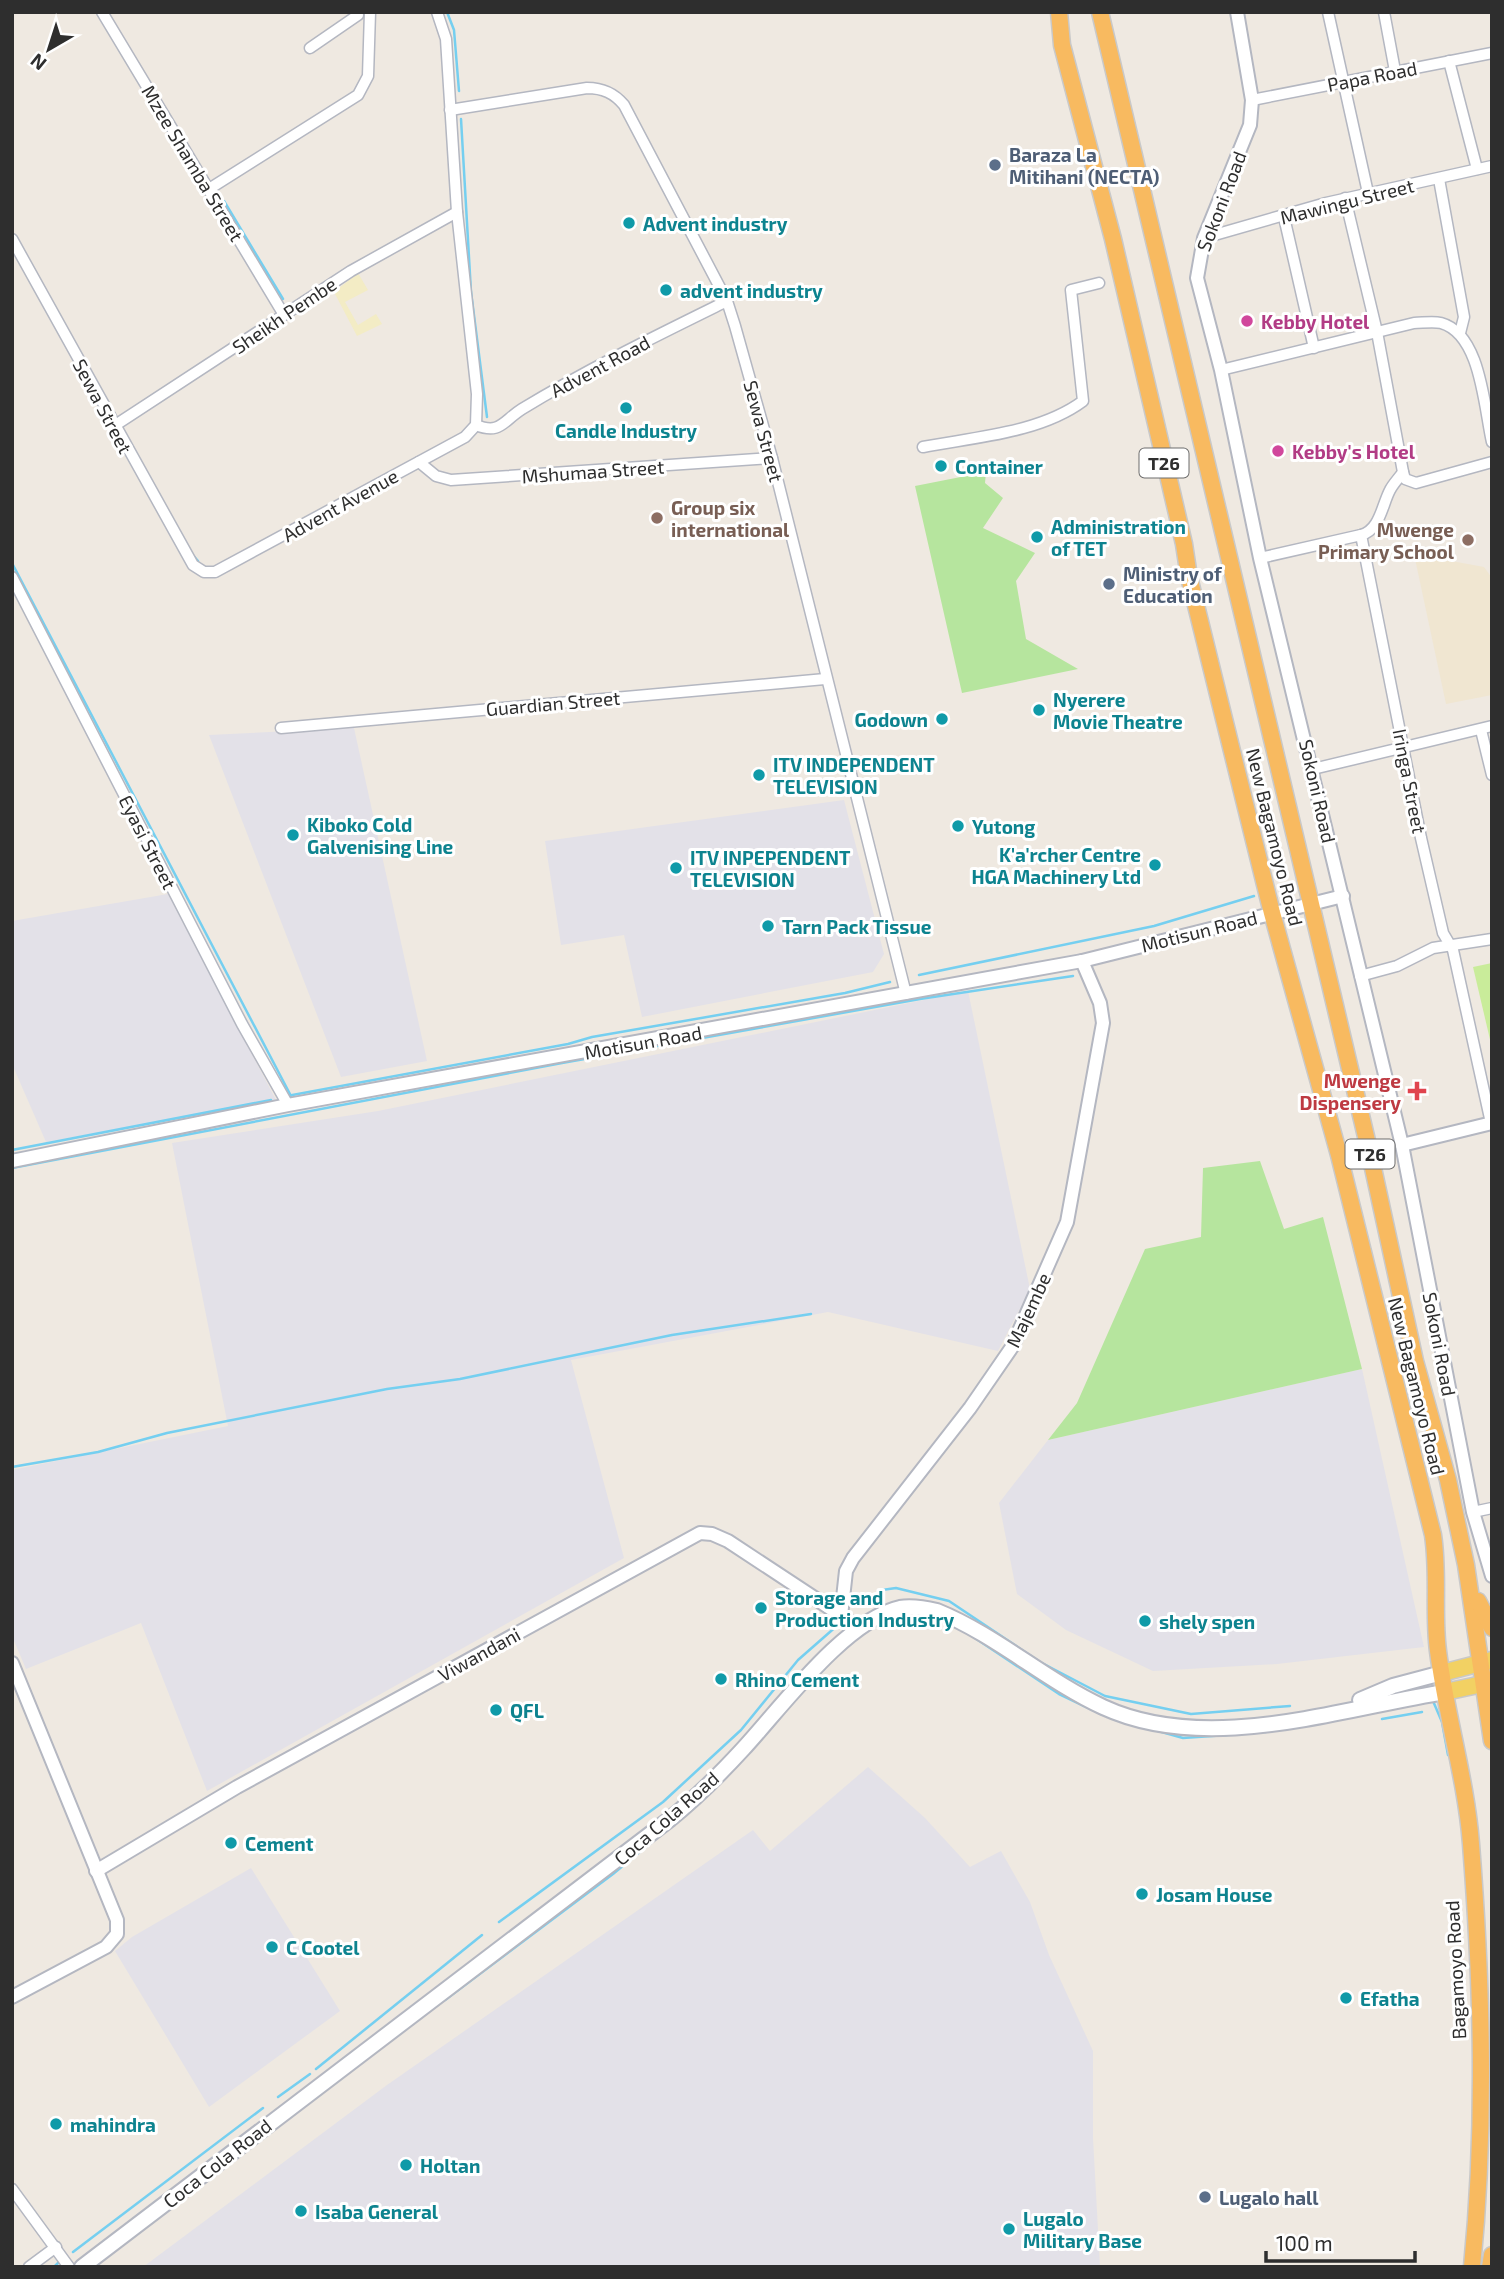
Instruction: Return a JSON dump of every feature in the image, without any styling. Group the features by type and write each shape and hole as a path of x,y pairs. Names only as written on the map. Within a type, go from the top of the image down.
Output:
{"highway":[{"name":"New Bagamoyo Road","path":"1059,12 1062,45 1113,239 1184,544 1189,577 1272,913 1339,1155 1433,1535 1437,1559 1437,1648 1442,1673"},
{"name":"New Bagamoyo Road","path":"1100,12 1466,1565"},
{"path":"1466,1565 1481,1612 1492,1628"},
{"name":"T26","path":"1466,1565 1487,1662 1492,1741"},
{"name":"Bagamoyo Road","path":"1442,1673 1471,1842 1478,1944 1480,2179 1472,2267"},
{"path":"1490,2267 1492,2255"}],"main road":[{"name":"Coca Cola Road","path":"82,2267 670,1819 692,1801 804,1681 860,1628 898,1608 916,1606 937,1611 1103,1707 1163,1724 1213,1728 1266,1726 1332,1711 1445,1692"},
{"path":"1442,1673 1487,1662"},
{"name":"Coca Cola Road","path":"1332,1711 1393,1686 1442,1673"},
{"path":"1445,1692 1488,1682"}],"street":[{"name":"Mzee Shamba Street","path":"102,12 285,315"},
{"path":"209,188 358,96 365,87 368,76 370,12"},
{"path":"437,12 445,30 457,212 477,394 476,425"},
{"name":"Sokoni Road","path":"1237,12 1252,100 1250,125 1204,238 1197,278 1222,370 1260,558 1402,1145 1473,1512 1492,1576"},
{"path":"1328,12 1346,81 1368,193"},
{"path":"1384,12 1395,71"},
{"path":"310,48 358,15"},
{"name":"Papa Road","path":"1252,100 1492,53"},
{"path":"1449,61 1477,169"},
{"name":"Sewa Street","path":"450,110 587,88 599,88 618,98 727,301 772,458 825,679 906,994"},
{"name":"Mawingu Street","path":"1204,238 1345,198 1492,166"},
{"path":"1439,179 1464,317 1460,333"},
{"path":"1345,198 1377,332 1405,479 1416,483 1492,462"},
{"name":"Sheikh Pembe","path":"114,426 351,271 457,212"},
{"path":"1284,217 1314,348"},
{"name":"Sewa Street","path":"12,239 183,552 199,569"},
{"path":"923,447 1023,427 1065,414 1083,401 1071,290 1098,283"},
{"name":"Advent Road","path":"476,425 487,430 497,429 514,414 577,376 727,301"},
{"path":"1222,370 1414,323 1441,323 1460,333 1468,341 1475,361 1492,442"},
{"name":"Advent Avenue","path":"199,569 215,572 465,436 476,425"},
{"name":"Mshumaa Street","path":"418,462 436,476 452,480 772,458"},
{"path":"1260,558 1368,534 1380,516 1389,492 1404,472"},
{"name":"Iringa Street","path":"1361,536 1392,681 1402,748 1443,933 1452,946 1491,1123"},
{"name":"Eyasi Street","path":"12,577 242,1024 288,1105"},
{"name":"Guardian Street","path":"281,728 825,679"},
{"path":"1313,769 1492,726"},
{"path":"1481,730 1492,775"},
{"name":"Motisun Road","path":"12,1161 288,1105 1082,961 1342,897"},
{"path":"1360,976 1397,967 1433,948 1492,939"},
{"name":"Majembe","path":"841,1616 846,1571 970,1408 1012,1347 1067,1222 1103,1023 1100,1003 1082,961"},
{"path":"1402,1145 1491,1123"},
{"path":"1473,1512 1492,1508"},
{"name":"Viwandani","path":"96,1871 248,1781 700,1533 712,1534 728,1541 860,1628"},
{"path":"12,1663 117,1920 117,1934 106,1947 12,1997"},
{"path":"12,2189 69,2267"},
{"path":"29,2267 56,2247"}],"shaded area":[{"name":"Mwenge Primary School","path":"1414,554 1484,567 1492,578 1492,695 1446,704"},
{"path":"354,728 427,1061 341,1077 209,735"},
{"path":"844,800 884,954 873,972 642,1017 624,935 561,945 545,841"},
{"path":"168,894 276,1100 46,1142 12,1064 12,921"},
{"path":"968,991 1030,1289 998,1351 828,1312 571,1360 624,1558 207,1791 141,1623 26,1669 12,1636 12,1470 228,1426 172,1143 378,1111"},
{"path":"1362,1369 1424,1647 1277,1664 1153,1671 1066,1630 1017,1594 999,1503 1048,1440"},
{"path":"868,1767 925,1818 970,1867 1001,1851 1030,1902 1049,1955 1093,2051 1093,2138 1100,2267 143,2267 387,2085 753,1830 770,1851"},
{"path":"251,1868 340,2011 209,2107 115,1951 132,1937"}],"green space":[{"path":"986,472 985,483 1003,498 983,528 1035,553 1016,581 1026,639 1078,669 962,693 915,486"},
{"path":"1492,963 1492,1048 1473,967"},
{"path":"1260,1161 1284,1229 1323,1217 1362,1369 1048,1440 1077,1403 1145,1249 1201,1237 1203,1168"}],"sand":[{"path":"358,273 368,290 345,302 358,325 376,314 382,324 357,336 334,292"}],"waterway":[{"path":"447,12 454,30 459,91"},
{"path":"461,119 471,292 487,417"},
{"path":"224,201 283,299"},
{"path":"191,553 198,561"},
{"path":"12,563 291,1096"},
{"path":"919,975 1154,926 1254,896"},
{"path":"12,1168 562,1063 920,999 1073,976"},
{"path":"287,1096 568,1044 592,1037 845,993 890,982"},
{"path":"12,1150 271,1100"},
{"path":"12,1467 98,1452 167,1433 387,1389 460,1379 672,1335 811,1314"},
{"path":"859,1605 882,1590 896,1588 949,1601 1040,1662 1105,1696 1191,1714 1290,1706"},
{"path":"875,1626 901,1615"},
{"path":"499,1922 663,1802 741,1730 798,1660 839,1624"},
{"path":"969,1634 1059,1694 1101,1714"},
{"path":"813,1680 825,1668"},
{"path":"796,1699 805,1689"},
{"path":"1433,1701 1442,1722 1448,1755"},
{"path":"1382,1719 1422,1712"},
{"path":"1265,1732 1310,1725"},
{"path":"1151,1729 1183,1738 1227,1735"},
{"path":"445,2000 613,1874 659,1836"},
{"path":"316,2069 482,1935"},
{"path":"278,2097 310,2074"},
{"path":"73,2252 263,2108"},
{"path":"54,2267 59,2262"}],"place":[{"name":"Baraza La Mitihani (NECTA)","path":"995,165"},
{"name":"Advent industry","path":"629,223"},
{"name":"advent industry","path":"666,290"},
{"name":"Kebby Hotel","path":"1247,321"},
{"name":"Candle Industry","path":"626,408"},
{"name":"Kebby's Hotel","path":"1278,451"},
{"name":"Container","path":"941,466"},
{"name":"Group six international","path":"657,518"},
{"name":"Administration of TET","path":"1037,537"},
{"name":"Mwenge Primary School","path":"1468,540"},
{"name":"Ministry of Education","path":"1109,584"},
{"name":"Nyerere Movie Theatre","path":"1039,710"},
{"name":"Godown","path":"942,719"},
{"name":"ITV INDEPENDENT TELEVISION","path":"759,775"},
{"name":"Yutong","path":"958,826"},
{"name":"Kiboko Cold Galvenising Line","path":"293,835"},
{"name":"K'a'rcher Centre HGA Machinery Ltd","path":"1155,865"},
{"name":"ITV INPEPENDENT TELEVISION","path":"676,868"},
{"name":"Tarn Pack Tissue","path":"768,926"},
{"name":"Mwenge Dispensery","path":"1417,1091"},
{"name":"Storage and Production Industry","path":"761,1608"},
{"name":"shely spen","path":"1145,1621"},
{"name":"Rhino Cement","path":"721,1679"},
{"name":"QFL","path":"496,1710"},
{"name":"Cement","path":"231,1843"},
{"name":"Josam House","path":"1142,1894"},
{"name":"C Cootel","path":"272,1947"},
{"name":"Efatha","path":"1346,1998"},
{"name":"mahindra","path":"56,2124"},
{"name":"Holtan","path":"406,2165"},
{"name":"Lugalo hall","path":"1205,2197"},
{"name":"Isaba General","path":"301,2211"},
{"name":"Lugalo Military Base","path":"1009,2229"}]}
